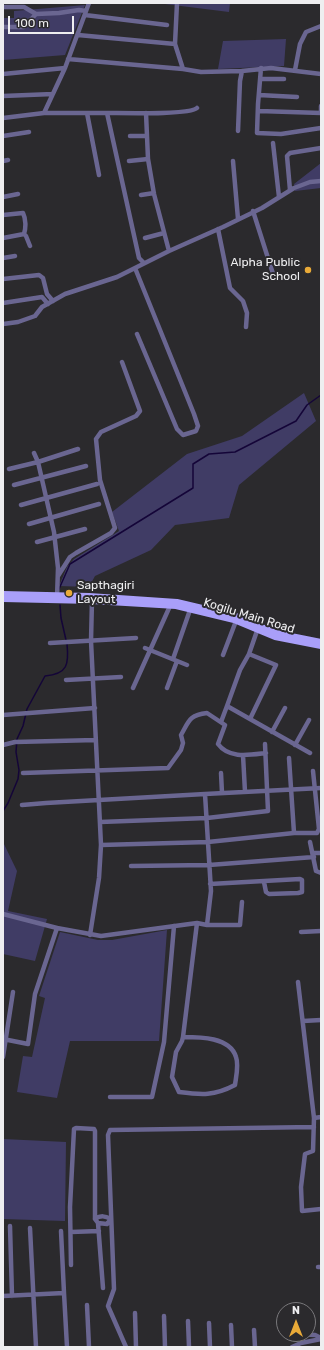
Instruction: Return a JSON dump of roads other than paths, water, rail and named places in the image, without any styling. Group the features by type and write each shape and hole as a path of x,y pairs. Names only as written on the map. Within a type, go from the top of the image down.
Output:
{"main road":[{"name":"Kogilu Main Road","path":"3,594 57,598"},
{"name":"Kogilu Main Road","path":"93,598 170,606 236,621 276,633 321,642"},
{"name":"Kogilu Main Road","path":"3,599 93,598 177,602 236,616 275,637 321,646"}],"street":[{"path":"44,113 65,68 89,3"},
{"path":"177,3 175,44 183,68"},
{"path":"3,7 24,7 36,14 79,10 86,13 167,26"},
{"path":"3,27 24,27 36,14"},
{"path":"295,70 300,44 306,32 321,26"},
{"path":"78,35 175,44"},
{"path":"68,59 183,68 201,72 242,71 271,68 321,74"},
{"path":"3,74 65,68"},
{"path":"261,68 257,133 281,134 321,128"},
{"path":"238,132 240,81 242,71"},
{"path":"260,79 284,79"},
{"path":"3,96 53,94"},
{"path":"259,95 297,97"},
{"path":"258,112 321,113 321,106"},
{"path":"3,118 44,113 178,113 195,111 197,108"},
{"path":"87,113 99,176"},
{"path":"107,113 139,258 144,263"},
{"path":"146,113 148,159 154,193 169,251"},
{"path":"3,136 28,132"},
{"path":"130,136 147,136"},
{"path":"273,143 278,197"},
{"path":"290,190 287,156 290,153 321,148"},
{"path":"129,161 148,159"},
{"path":"233,161 238,219"},
{"path":"3,324 18,322 34,316 42,307 53,300 66,294 117,277 262,208 290,190 310,182 319,181"},
{"path":"141,195 154,193"},
{"path":"3,196 18,194"},
{"path":"253,211 274,277"},
{"path":"3,215 23,213 25,229 24,234 30,246"},
{"path":"218,229 230,288 243,301 247,313 246,327"},
{"path":"145,238 164,233"},
{"path":"3,238 24,234"},
{"path":"3,258 15,256"},
{"path":"134,268 194,414 198,426 196,431 183,435 177,429 137,334"},
{"path":"3,279 39,275 43,278 48,294 53,300"},
{"path":"3,303 42,297 48,304"},
{"path":"58,576 70,557 76,552 111,533 115,528 100,480 96,439 101,432 136,416 140,411 122,362"},
{"path":"9,469 38,462 78,449"},
{"path":"34,453 38,462 55,537 58,568 57,598"},
{"path":"14,485 86,466"},
{"path":"21,505 97,484"},
{"path":"29,524 99,504"},
{"path":"37,542 85,529"},
{"path":"90,935 99,878 101,845 91,641 93,598"},
{"path":"133,688 170,606"},
{"path":"167,688 190,610"},
{"path":"223,655 236,621"},
{"path":"221,722 240,670 249,654 258,627"},
{"path":"50,643 136,638"},
{"path":"145,648 187,665"},
{"path":"249,654 276,665 250,719"},
{"path":"66,680 121,678"},
{"path":"227,706 310,753"},
{"path":"3,715 95,708"},
{"path":"272,732 285,708"},
{"path":"23,773 168,768 181,750 183,743 181,735 190,720 196,714 207,713 225,726 218,741 218,746 232,754 243,755 266,753"},
{"path":"295,744 309,720"},
{"path":"3,745 17,742 96,740"},
{"path":"100,822 207,818 266,812 268,810 268,791 265,744"},
{"path":"243,755 246,792"},
{"path":"289,758 294,833"},
{"path":"101,845 208,842 294,833 317,833 313,771"},
{"path":"220,773 222,793"},
{"path":"22,805 99,799 321,788"},
{"path":"205,794 211,891 207,925"},
{"path":"310,842 316,871 321,873"},
{"path":"131,866 209,864 313,855 321,853"},
{"path":"210,884 300,879 302,880 302,892 269,894 266,892 264,882"},
{"path":"3,914 57,928 101,936 197,923 207,925 240,925 242,902"},
{"path":"183,1037 200,1037 221,1042 230,1047 236,1056 237,1062 235,1085 223,1092 205,1095 179,1092 172,1077 176,1052 183,1037 197,923"},
{"path":"110,1097 152,1097 164,1042 174,926"},
{"path":"4,1039 28,1044 35,994 57,928"},
{"path":"301,932 321,931"},
{"path":"298,982 304,1021 314,1118 313,1151 304,1154 301,1187 302,1210 321,1209"},
{"path":"3,1058 4,1039 13,992"},
{"path":"304,1021 321,1020"},
{"path":"314,1118 321,1117"},
{"path":"126,1347 108,1306 114,1289 108,1135 110,1130 314,1127"},
{"path":"71,1265 70,1207 74,1129 94,1129 95,1219 98,1223 99,1231 103,1288"},
{"path":"95,1219 99,1216 106,1216 111,1219"},
{"path":"98,1223 107,1224 111,1219"},
{"path":"10,1226 12,1296"},
{"path":"30,1228 36,1347"},
{"path":"61,1231 67,1347"},
{"path":"71,1232 99,1231"},
{"path":"3,1296 64,1293"},
{"path":"87,1305 89,1347"},
{"path":"135,1313 136,1347"},
{"path":"164,1316 165,1347"},
{"path":"188,1321 189,1347"},
{"path":"209,1323 210,1347"},
{"path":"231,1325 232,1347"},
{"path":"254,1330 255,1347"},
{"path":"292,1347 321,1338"}],"waterway":[{"path":"59,589 70,564 193,488 193,464 209,454 235,452 296,421 307,405 321,395"},
{"path":"60,605 61,618 66,640"},
{"path":"3,811 18,779 19,770 16,752 17,739 23,726 27,709 45,676 58,673 65,667 68,657 67,644"}],"place":[{"name":"Alpha Public School","path":"308,270"},
{"name":"Sapthagiri Layout","path":"69,593"}]}
